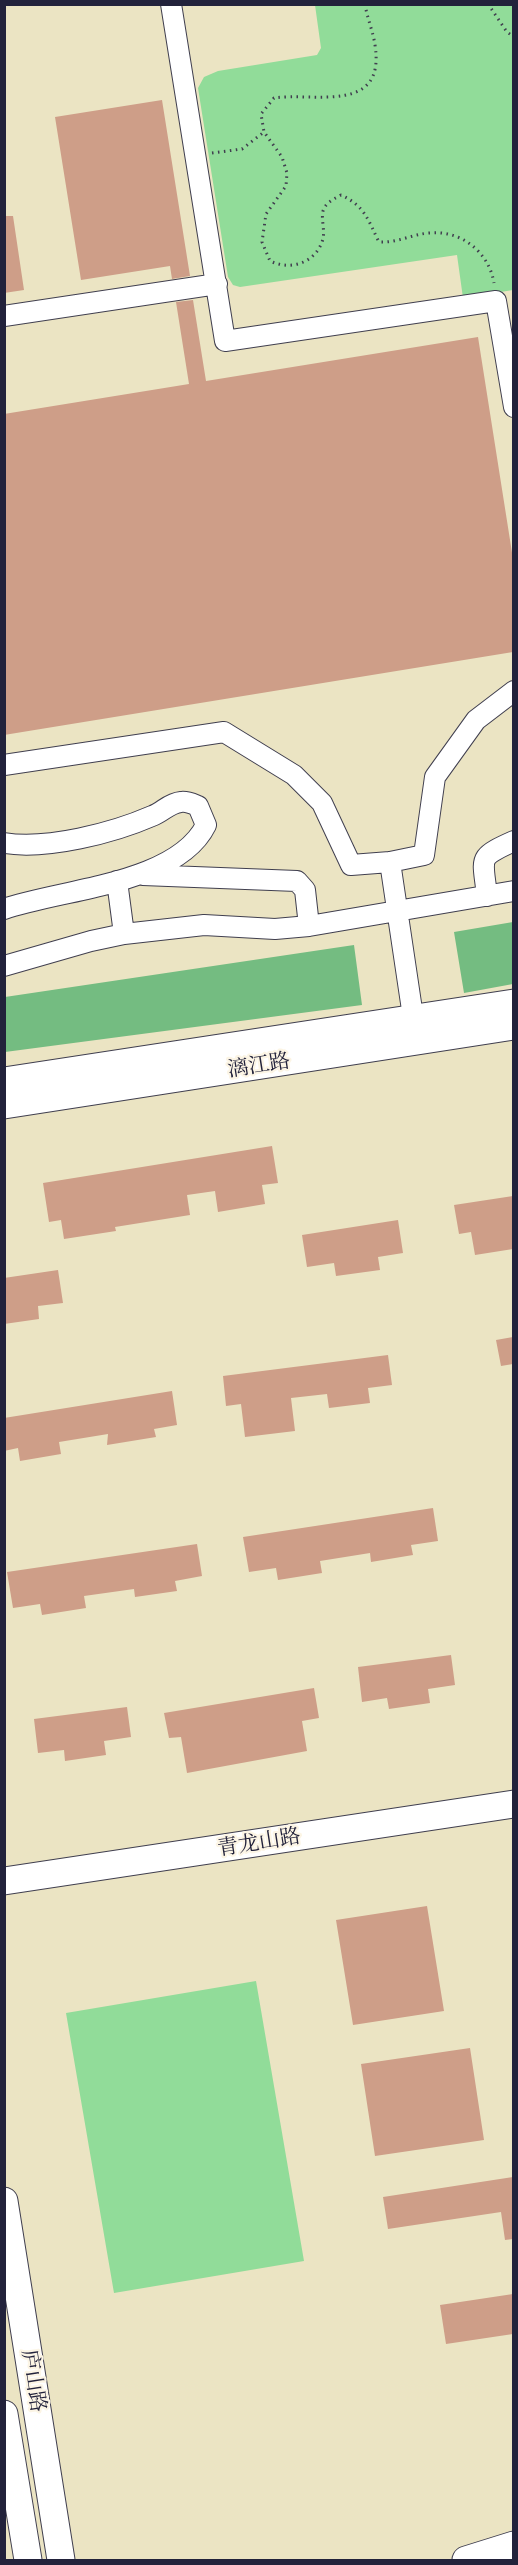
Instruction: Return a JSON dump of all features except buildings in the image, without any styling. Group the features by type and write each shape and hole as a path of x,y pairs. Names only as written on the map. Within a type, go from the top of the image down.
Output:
{"street":[{"path":"171,4 225,341 496,301 513,406"},
{"path":"4,316 216,284"},
{"path":"4,765 224,732 294,775 322,803 351,865 390,862 424,855 435,777 476,720 513,691"},
{"path":"4,843 16,845 78,840 154,816 171,804 183,801 198,806 206,825 199,838 189,849 141,874 4,909"},
{"path":"487,896 483,860 488,852 513,841"},
{"path":"189,849 192,875"},
{"path":"390,862 415,1030"},
{"path":"141,874 297,881 305,890 309,926"},
{"path":"117,881 124,934"},
{"path":"4,966 124,934 204,925 275,929 309,926 513,891"},
{"path":"4,898 33,901"},
{"name":"漓江路","path":"4,1105 415,1030 513,1003"},
{"name":"漓江路","path":"4,1081 415,1030 513,1026"},
{"name":"青龙山路","path":"4,1881 513,1804"},
{"name":"庐山路","path":"4,2201 63,2555"},
{"name":"庐山路","path":"4,2414 26,2556"},
{"path":"466,2560 513,2546"}],"path":[{"path":"365,4 366,18 375,43 376,61 370,82 353,94 333,99 289,96 274,98 261,114 264,132 282,157 287,173 286,186 266,214 262,242 270,261 281,267 299,265 318,252 324,237 323,211 329,202 341,195 355,201 364,210 379,242 392,243 429,233 453,235 469,242 487,260 492,274 496,301"},
{"path":"488,4 513,37"},
{"path":"196,155 242,149 264,132"}],"green space":[{"path":"315,5 513,5 513,290 463,298 457,255 240,287 233,285 228,277 198,88 204,77 218,71 317,55 321,48"},
{"path":"513,922 513,984 464,993 454,932"},
{"path":"354,945 362,1005 5,1052 5,997"},
{"path":"256,1981 304,2261 114,2293 66,2013"}]}
